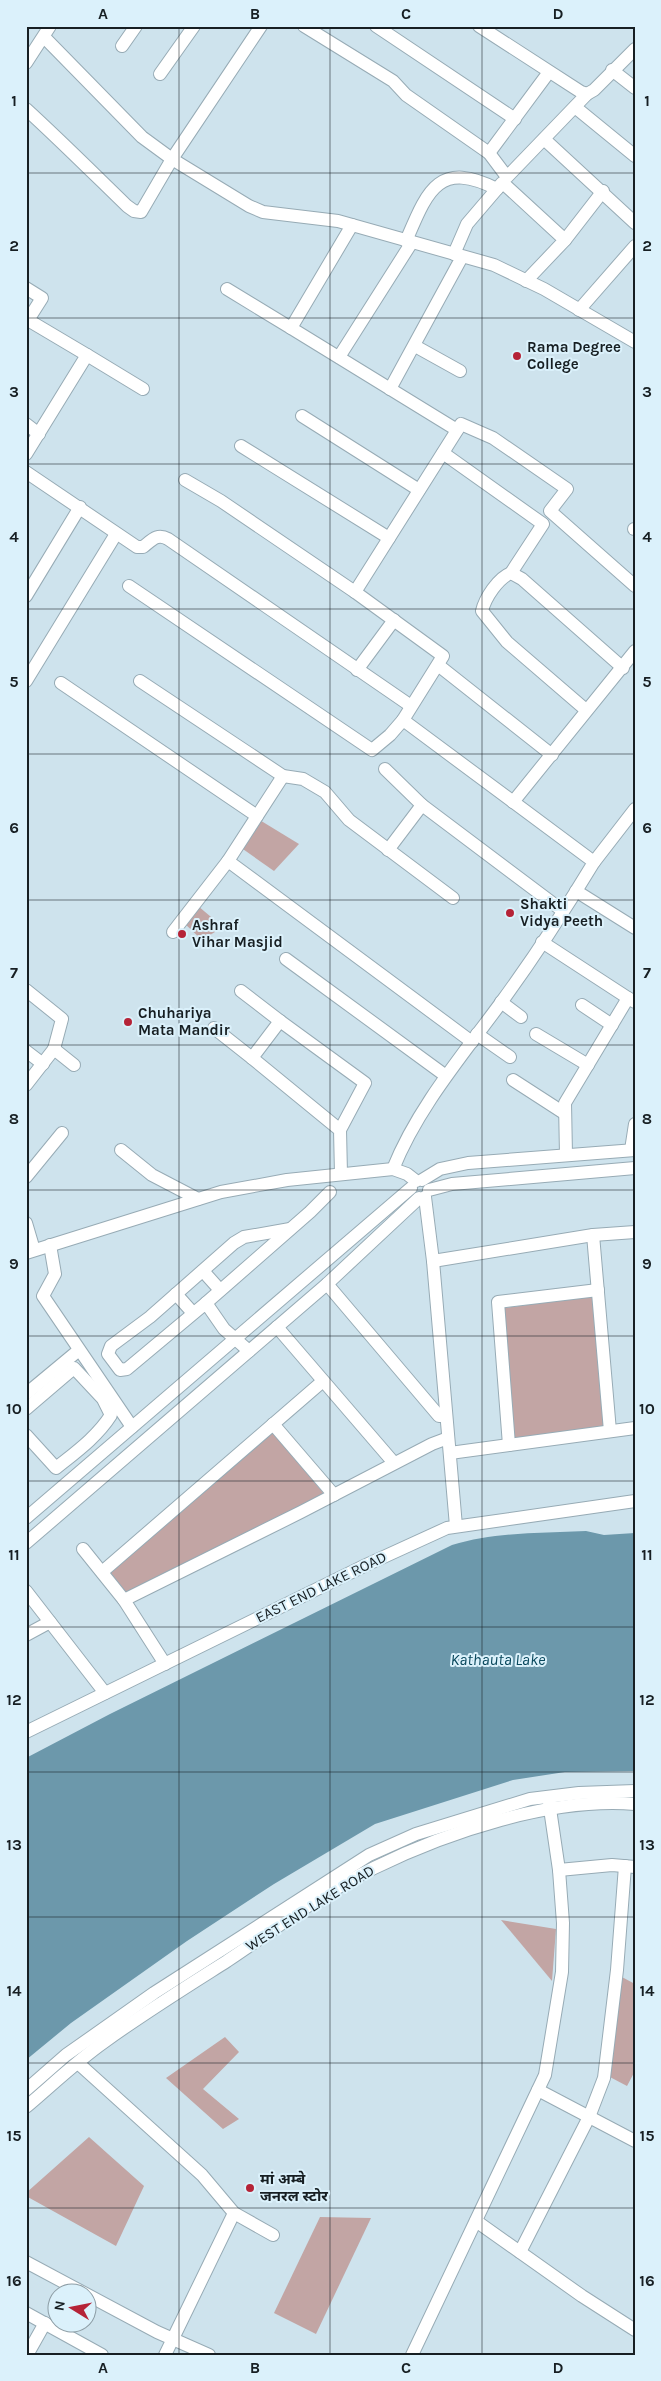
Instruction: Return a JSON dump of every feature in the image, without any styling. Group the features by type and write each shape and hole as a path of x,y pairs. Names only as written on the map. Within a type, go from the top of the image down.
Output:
{"street":[{"path":"122,46 136,26"},
{"path":"160,74 194,26"},
{"path":"26,109 134,212 142,212 172,159 261,26"},
{"path":"304,26 393,81 406,95 489,153 502,183 565,240"},
{"path":"376,26 515,119"},
{"path":"479,26 549,72 587,94"},
{"path":"26,63 47,31 142,137 172,159 230,196 263,212 338,221 494,265 526,280 635,342"},
{"path":"390,389 415,346 458,255 467,224 502,183 587,94 594,90 635,49"},
{"path":"612,70 635,88"},
{"path":"489,153 549,72"},
{"path":"575,107 635,156"},
{"path":"544,139 635,223"},
{"path":"339,357 409,241 433,187 457,176 502,183"},
{"path":"526,280 565,240 603,192"},
{"path":"291,328 352,225"},
{"path":"579,310 635,246"},
{"path":"26,288 42,298 28,320 143,389"},
{"path":"227,289 457,430"},
{"path":"415,346 460,371"},
{"path":"26,454 87,355"},
{"path":"302,416 420,490"},
{"path":"26,424 39,434"},
{"path":"355,592 461,424 493,438 567,489 550,511 511,573 503,576 484,603 482,611 506,642 586,710"},
{"path":"241,446 389,538"},
{"path":"443,453 543,524"},
{"path":"26,472 137,547 143,547 157,536 168,539 411,706"},
{"path":"129,586 372,750 390,735 403,720 443,656 355,592 221,501 185,480"},
{"path":"26,596 80,507"},
{"path":"550,511 635,586"},
{"path":"26,681 116,534"},
{"path":"511,573 522,579 623,668"},
{"path":"357,670 394,620"},
{"path":"513,802 635,652"},
{"path":"438,665 552,754"},
{"path":"140,681 283,776 303,779 325,792 349,820 453,898"},
{"path":"61,683 257,816"},
{"path":"403,720 594,862"},
{"path":"385,769 422,805 563,911"},
{"path":"172,932 228,861 283,776"},
{"path":"388,850 422,805"},
{"path":"393,1169 404,1142 446,1076 501,1002 594,862 635,809"},
{"path":"228,861 474,1038 510,1057"},
{"path":"576,891 635,928"},
{"path":"542,942 631,1000 612,1025 565,1103 566,1155"},
{"path":"286,959 446,1076"},
{"path":"26,990 62,1019 54,1049 26,1085"},
{"path":"241,992 365,1083 340,1130 341,1174"},
{"path":"501,1002 521,1017"},
{"path":"582,1005 612,1025"},
{"path":"252,1058 280,1021"},
{"path":"214,1028 340,1130"},
{"path":"536,1034 588,1065"},
{"path":"54,1049 74,1065"},
{"path":"26,1051 43,1064"},
{"path":"513,1080 564,1113"},
{"path":"26,1543 326,1284 440,1169 468,1163 633,1150 635,1124"},
{"path":"26,1177 62,1133"},
{"path":"122,1150 152,1175 198,1199"},
{"path":"26,1518 100,1456 232,1335 421,1189 452,1184 635,1168"},
{"path":"26,1224 30,1252 221,1192 287,1180 341,1174 393,1169 407,1174 421,1189 433,1261 456,1526"},
{"path":"290,1228 244,1237 234,1242 176,1294 111,1346 108,1354 120,1370 126,1369 206,1303 220,1290 290,1228 330,1192"},
{"path":"433,1261 593,1236 635,1232"},
{"path":"593,1236 610,1431"},
{"path":"50,1245 55,1274 42,1296 132,1427"},
{"path":"203,1271 220,1290"},
{"path":"326,1284 439,1416 446,1416"},
{"path":"509,1445 498,1302 598,1290"},
{"path":"176,1294 193,1313"},
{"path":"206,1303 217,1319 227,1327 232,1335 249,1352"},
{"path":"277,1327 394,1464"},
{"path":"26,1394 79,1350"},
{"path":"26,1409 74,1368 103,1399 111,1415 88,1443 56,1468 26,1435"},
{"path":"102,1572 323,1381"},
{"path":"273,1424 334,1495"},
{"path":"450,1453 635,1428"},
{"path":"124,1600 432,1444 448,1438"},
{"path":"88,1443 100,1456"},
{"name":"EAST END LAKE ROAD","path":"26,1732 366,1565 447,1528 635,1501"},
{"path":"83,1549 124,1600 165,1664"},
{"path":"26,1591 105,1693"},
{"path":"26,1635 50,1622"},
{"name":"WEST END LAKE ROAD","path":"26,2107 112,2036 307,1908 373,1868 435,1841 524,1814 579,1792 635,1791"},
{"name":"WEST END LAKE ROAD","path":"26,2090 66,2055 154,1993 368,1854 426,1831 530,1799 549,1803 635,1804"},
{"path":"412,2355 545,2075 562,1972 563,1923 559,1870 549,1803"},
{"path":"520,2252 589,2117 604,2078 630,1867 612,1865 559,1870"},
{"path":"78,2063 202,2176 234,2213 273,2235"},
{"path":"538,2090 635,2141"},
{"path":"165,2355 234,2213"},
{"path":"476,2221 582,2296 635,2330"},
{"path":"27,2264 173,2339 209,2355"},
{"path":"26,2313 102,2355"},
{"path":"28,2355 45,2323"}],"shaded area":[{"path":"258,819 299,844 274,871 240,847"},
{"path":"198,906 223,927 202,940 184,923"},
{"path":"593,1296 604,1426 514,1439 504,1308"},
{"path":"273,1432 325,1495 126,1593 110,1572"},
{"path":"501,1920 556,1929 552,1981"},
{"path":"620,1976 635,1984 635,2071 627,2086 608,2076"},
{"path":"225,2037 239,2052 203,2089 239,2119 223,2129 166,2078"},
{"path":"89,2137 144,2186 116,2246 26,2196 26,2193"},
{"path":"320,2217 371,2218 316,2334 274,2313"}],"water":[{"name":"Kathauta Lake","path":"586,1531 604,1535 635,1533 635,1771 565,1772 513,1780 375,1824 274,1884 187,1941 71,2023 26,2060 26,1758 110,1714 452,1545 502,1535"}],"place":[{"name":"Rama Degree College","path":"517,356"},
{"name":"Shakti Vidya Peeth","path":"510,913"},
{"name":"Ashraf Vihar Masjid","path":"182,934"},
{"name":"Chuhariya Mata Mandir","path":"128,1022"},
{"name":"मां अम्बे जनरल स्टोर","path":"250,2188"}]}
